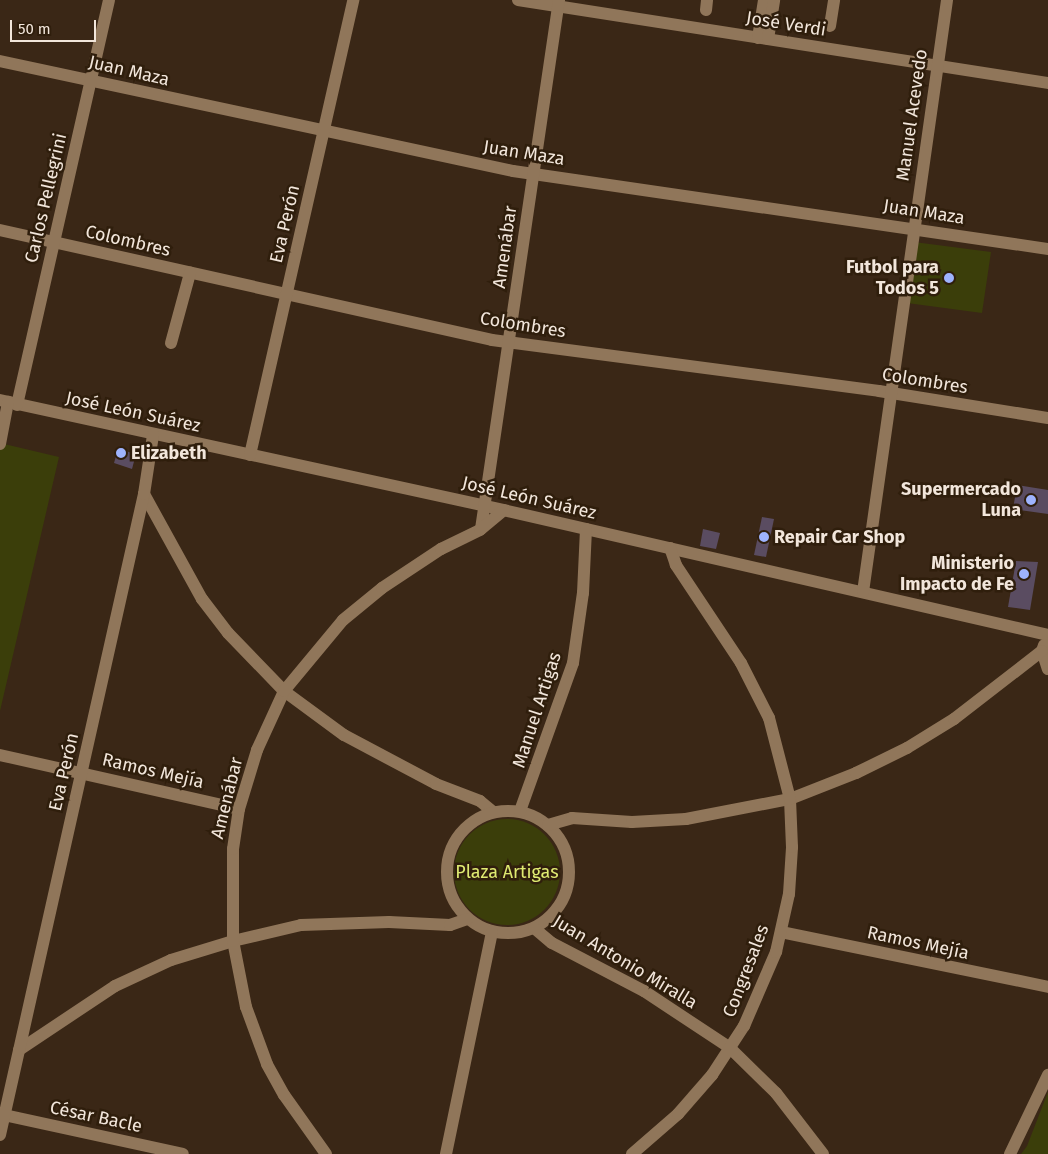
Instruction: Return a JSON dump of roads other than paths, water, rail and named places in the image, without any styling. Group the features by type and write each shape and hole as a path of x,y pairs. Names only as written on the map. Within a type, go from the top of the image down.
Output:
{"street":[{"name":"Carlos Pellegrini","path":"0,444 8,402 54,242 109,0"},
{"name":"Eva Perón","path":"250,455 353,0"},
{"name":"José Verdi","path":"518,0 558,4 1048,83"},
{"path":"763,38 764,0"},
{"path":"763,38 774,0"},
{"path":"830,26 834,0"},
{"name":"Manuel Acevedo","path":"863,592 947,0"},
{"name":"Amenábar","path":"481,529 510,343 532,173 558,4"},
{"name":"Juan Maza","path":"0,61 324,133 532,173 1048,249"},
{"name":"Colombres","path":"0,230 510,343 891,394 1048,418"},
{"path":"171,343 190,273"},
{"name":"José León Suárez","path":"8,402 504,510 1047,635"},
{"name":"Eva Perón","path":"0,1135 2,1114 19,1050 144,494 153,435"},
{"path":"144,494 202,599 228,633 284,691 344,736 436,784 480,801 493,812"},
{"name":"Amenábar","path":"326,1154 284,1095 264,1057 246,1007 233,940 232,849 239,809 257,750 284,691 344,620 382,588 441,549 481,529 504,510"},
{"name":"Manuel Artigas","path":"520,811 573,663 583,593 586,529"},
{"name":"Congresales","path":"632,1154 678,1114 712,1076 744,1026 781,932 789,894 792,847 790,799 778,746 755,686 676,565 670,548"},
{"path":"548,825 572,818 632,822 686,819 790,799 856,773 906,748 954,719 1042,651 1047,635"},
{"path":"1042,651 1048,669"},
{"name":"Ramos Mejía","path":"0,755 239,809"},
{"path":"520,811 548,825 566,851 570,866 568,885 562,903 550,918 534,928 513,934 492,932 467,919 449,890 448,857 464,828 493,812 520,811"},
{"path":"19,1050 115,986 172,960 233,940 301,925 389,922 450,925 467,919"},
{"name":"Juan Antonio Miralla","path":"534,928 552,944 644,991 730,1048 776,1093 823,1154"},
{"path":"446,1154 492,932"},
{"name":"Ramos Mejía","path":"781,932 1048,987"},
{"path":"1010,1154 1048,1075"},
{"name":"César Bacle","path":"2,1114 184,1154"}],"place":[{"name":"Futbol para Todos 5","path":"949,278"},
{"name":"Elizabeth","path":"121,453"},
{"name":"Supermercado Luna","path":"1031,500"},
{"name":"Repair Car Shop","path":"764,537"},
{"name":"Ministerio Impacto de Fe","path":"1024,574"}],"park label":[{"name":"Plaza Artigas","path":"507,872"}]}
